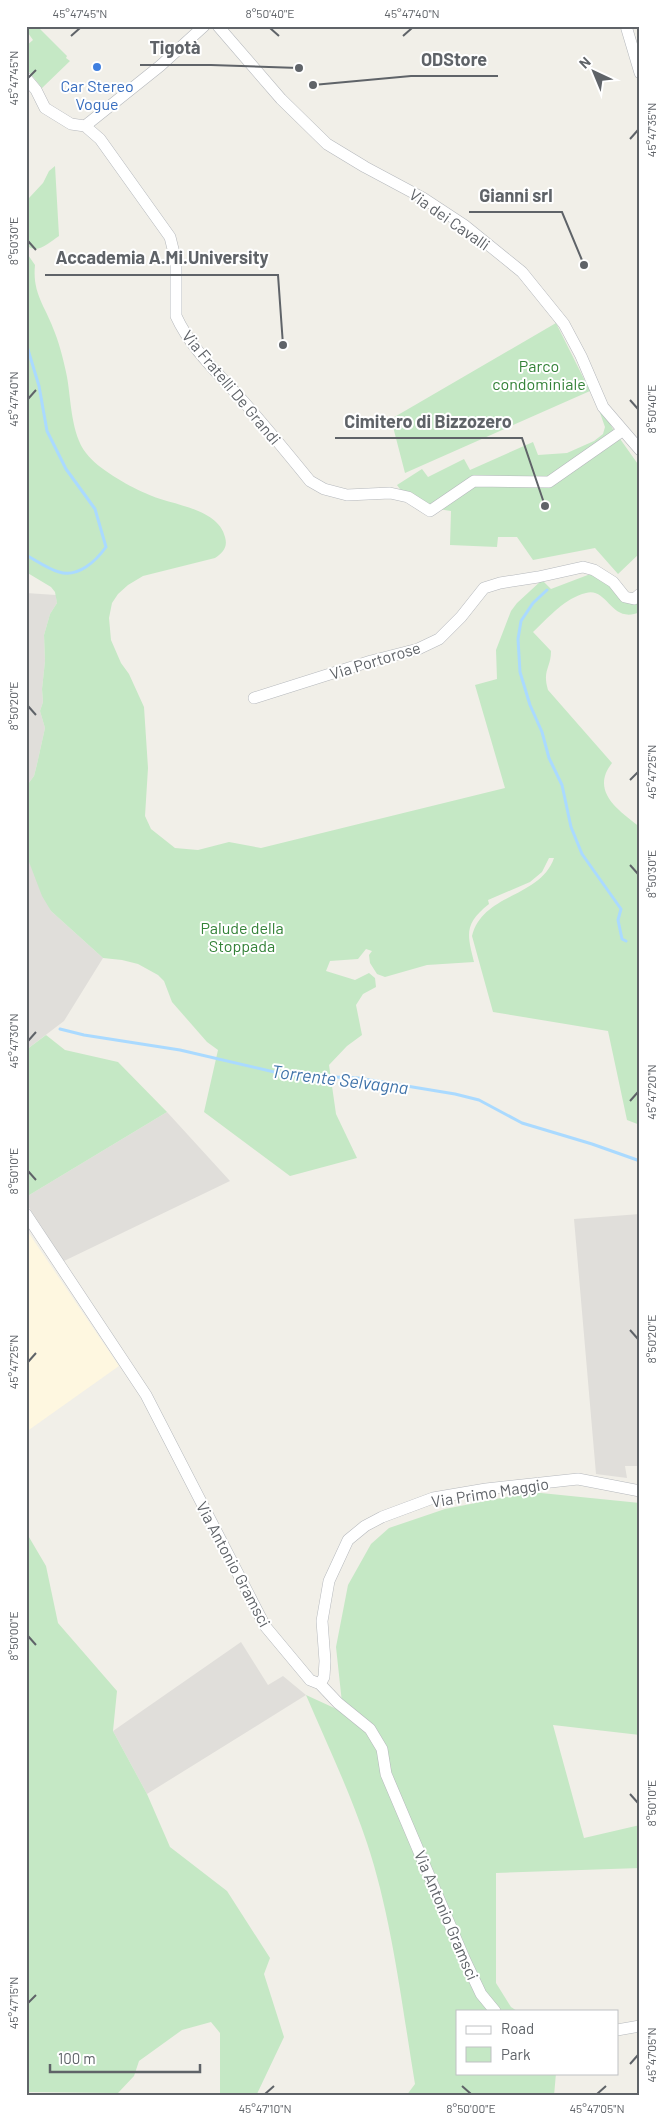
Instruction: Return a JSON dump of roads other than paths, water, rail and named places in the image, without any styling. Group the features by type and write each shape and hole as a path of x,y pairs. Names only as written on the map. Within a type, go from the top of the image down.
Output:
{"street":[{"path":"26,78 36,90 46,108 71,124 86,126 160,66 204,26"},
{"name":"Via dei Cavalli","path":"218,26 281,99 328,144 365,167 423,198 456,220 522,272 564,324 581,356 603,406 622,431 640,450"},
{"path":"626,26 640,73"},
{"name":"Via Fratelli De Grandi","path":"86,126 100,139 170,237 176,261 176,316 180,324 199,352 310,481 324,489 347,495 390,494 408,498 430,511 474,481 549,482 622,431"},
{"name":"Via Portorose","path":"254,698 371,661 418,649 439,639 461,617 484,588 500,583 583,567 594,570 613,582 625,597 634,599 640,594"},
{"name":"Via Antonio Gramsci","path":"26,1214 146,1395 265,1626 310,1680 320,1684 338,1703 370,1729 382,1749 386,1774 464,1958 481,1994 494,2010"},
{"name":"Via Primo Maggio","path":"320,1684 324,1677 325,1661 322,1621 328,1581 348,1540 365,1526 382,1517 433,1498 486,1489 578,1479 640,1491"},
{"path":"618,2030 640,2026"}],"waterway":[{"path":"26,343 39,386 47,431 66,469 95,509 106,547 92,563 73,573 55,571 26,555"},
{"path":"547,590 533,603 521,621 518,639 520,672 530,705 542,732 549,758 562,785 571,827 582,854 621,909 618,920 622,939 626,941"},
{"name":"Torrente Selvagna","path":"60,1029 84,1035 180,1050 287,1075 358,1078 455,1094 479,1100 522,1123 640,1161"}],"place":[{"name":"Car Stereo Vogue","path":"97,67"},
{"name":"Tigotà","path":"299,68"},
{"name":"ODStore","path":"313,85"},
{"name":"Gianni srl","path":"584,265"},
{"name":"Accademia A.Mi.University","path":"283,345"},
{"name":"Cimitero di Bizzozero","path":"545,506"}],"park label":[{"name":"Parco condominiale","path":"539,374"},
{"name":"Palude della Stoppada","path":"242,936"}]}
